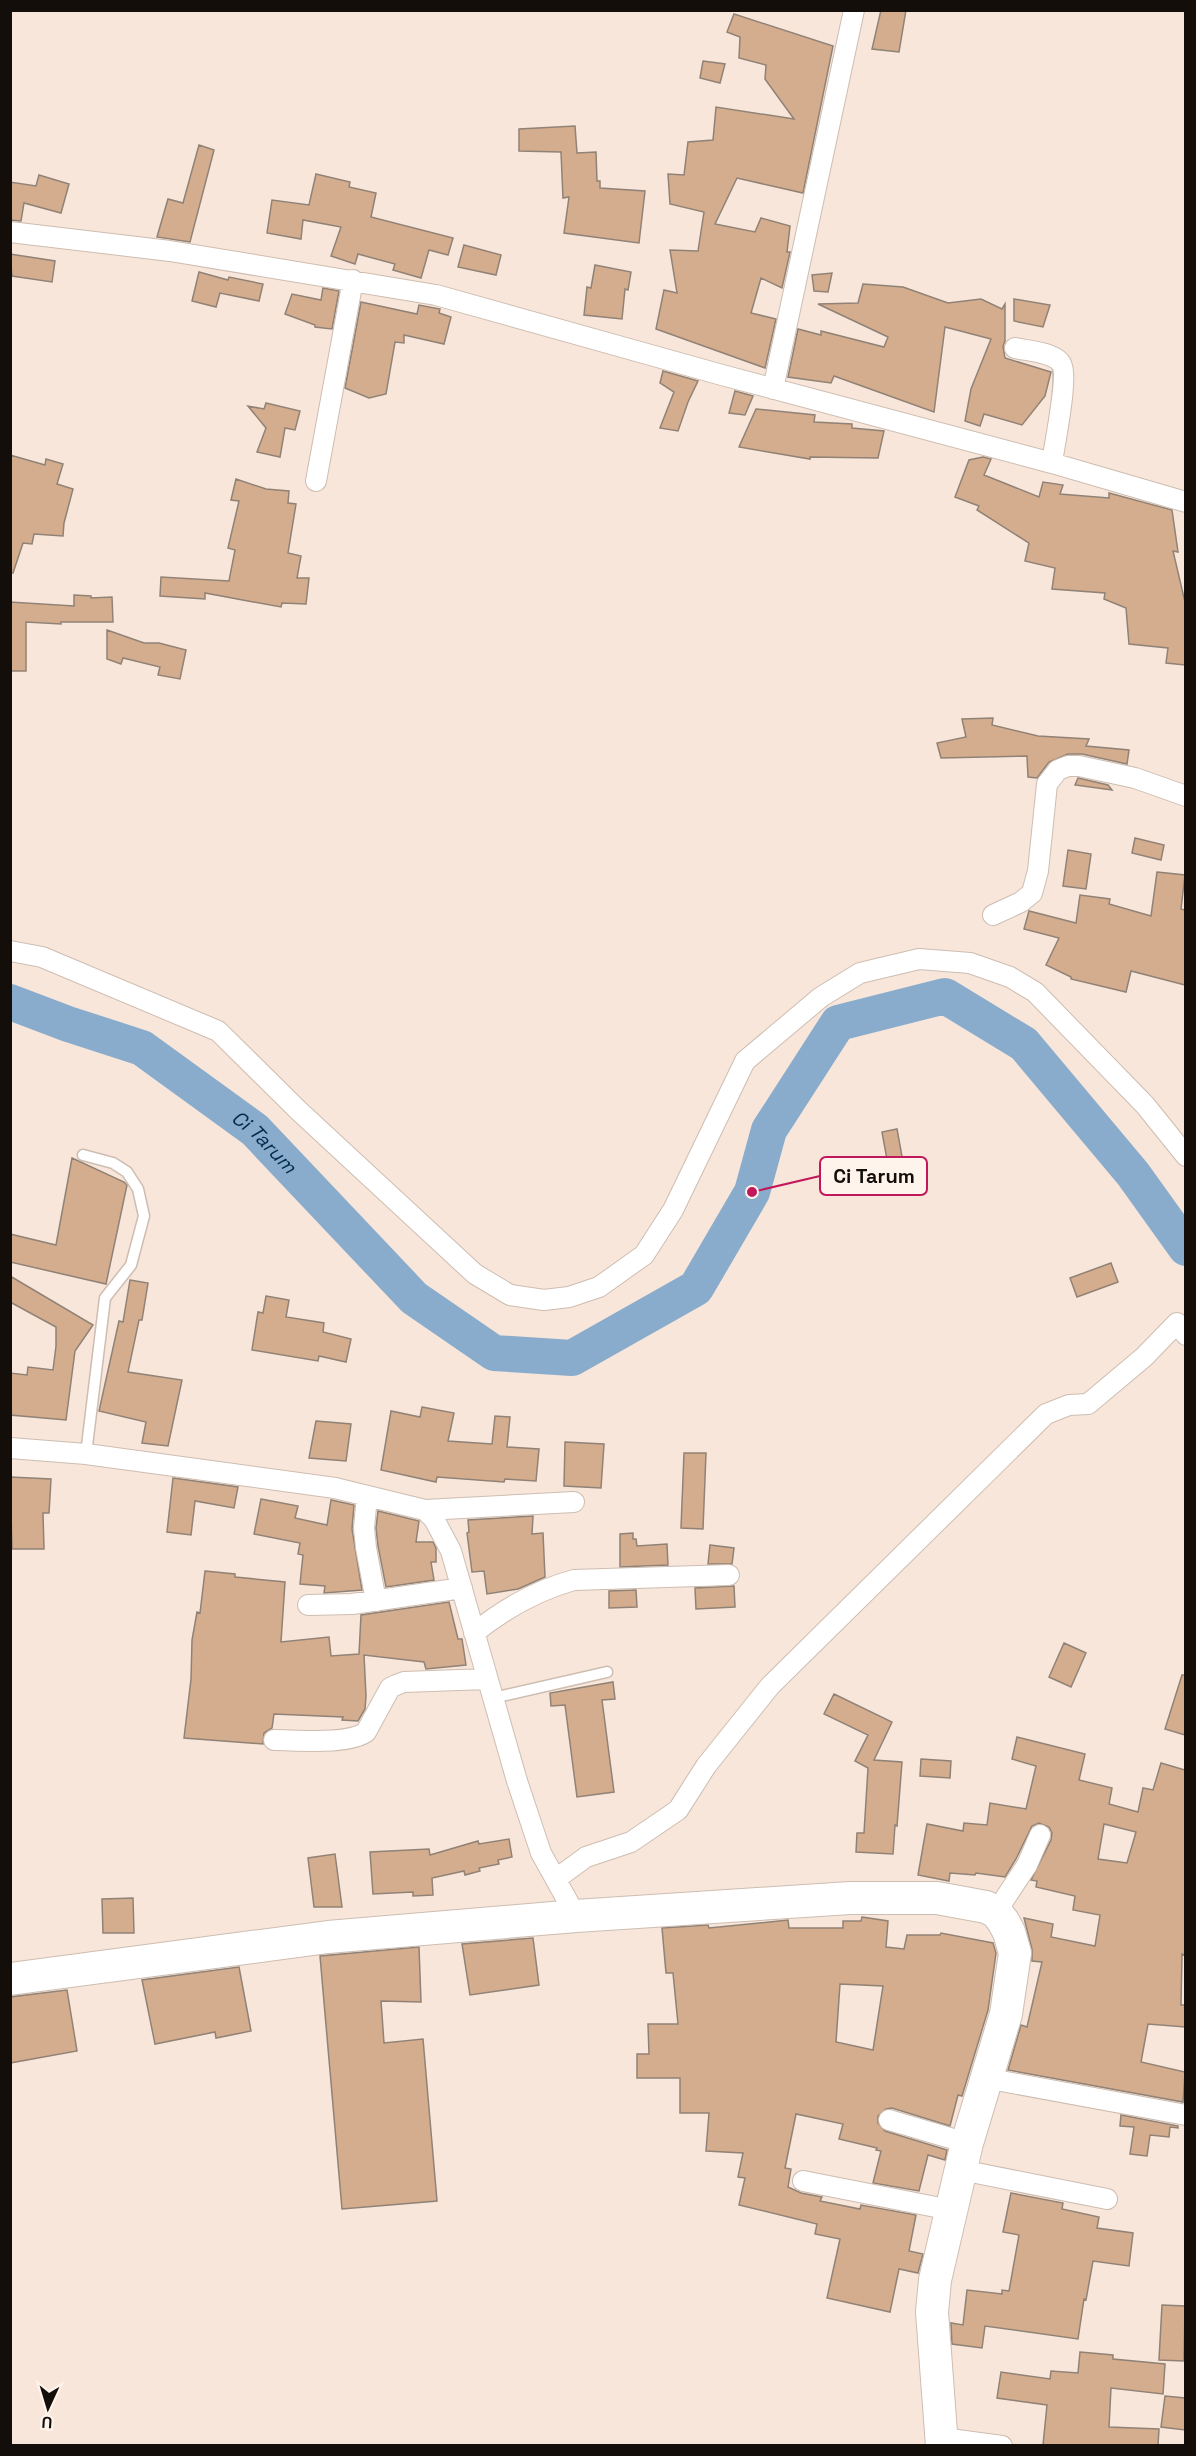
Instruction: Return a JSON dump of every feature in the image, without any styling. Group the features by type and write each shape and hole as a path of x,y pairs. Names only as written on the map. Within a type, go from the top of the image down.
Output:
{"main road":[{"path":"10,1979 328,1937 576,1916 850,1898 937,1898 986,1907 996,1912 1009,1932 1015,1953 1006,2014 964,2156 935,2280 932,2312 942,2442"}],"street":[{"path":"773,389 854,10"},
{"path":"10,232 170,251 436,294 773,389 1052,463 1185,502"},
{"path":"316,481 352,280"},
{"path":"1015,348 1053,357 1061,362 1064,369 1052,463"},
{"path":"993,915 1021,902 1032,893 1038,871 1047,784 1058,770 1068,766 1079,766 1136,778 1185,796"},
{"path":"10,951 42,957 218,1031 299,1111 475,1274 510,1295 544,1300 569,1297 599,1287 644,1255 674,1210 745,1061 821,997 860,973 919,959 970,963 1010,977 1035,992 1145,1105 1185,1156"},
{"path":"556,1880 586,1857 631,1842 678,1810 706,1766 770,1686 1047,1414 1069,1405 1088,1404 1144,1357 1177,1323 1185,1335"},
{"path":"10,1448 86,1454 335,1488 425,1510 574,1502"},
{"path":"368,1496 365,1538 376,1601"},
{"path":"425,1510 434,1519 451,1551 490,1689 541,1853 576,1916"},
{"path":"474,1633 495,1617 527,1599 554,1586 574,1580 729,1575"},
{"path":"308,1605 376,1601 462,1588"},
{"path":"274,1740 361,1736 366,1732 390,1688 404,1682 490,1689"},
{"path":"996,1912 1027,1864 1040,1835"},
{"path":"986,2078 1185,2115"},
{"path":"889,2120 964,2156 1107,2199"},
{"path":"803,2181 951,2210"},
{"path":"942,2442 1002,2445"}],"lane":[{"path":"83,1155 113,1163 127,1172 138,1189 144,1216 131,1265 105,1298 86,1454"},
{"path":"490,1689 607,1672"}],"building":[{"path":"881,10 906,10 899,52 872,49"},
{"path":"734,14 833,46 803,193 737,178 715,224 755,232 761,218 790,226 787,252 790,252 782,288 761,278 751,313 776,319 765,368 656,329 664,290 677,293 670,250 698,251 704,212 670,204 668,174 684,175 688,142 713,140 716,107 794,119 765,79 766,65 739,58 740,37 727,32"},
{"path":"703,61 725,64 720,83 700,78"},
{"path":"575,126 577,153 596,152 597,181 600,181 600,188 645,191 639,243 564,233 569,197 563,198 561,152 519,151 519,129"},
{"path":"199,145 214,150 190,242 157,237 168,199 183,203"},
{"path":"316,174 350,182 349,187 376,193 371,217 453,238 448,255 429,250 421,278 393,270 395,264 358,254 355,264 331,256 341,227 303,220 301,239 267,233 272,200 309,205"},
{"path":"39,175 69,184 61,213 24,203 21,221 10,220 10,182 36,186"},
{"path":"464,245 501,255 496,275 458,267"},
{"path":"10,254 55,261 52,282 12,276"},
{"path":"595,265 631,272 628,290 625,289 622,319 584,315 587,287 591,288"},
{"path":"199,272 228,280 229,277 263,284 259,301 220,293 216,307 192,301"},
{"path":"832,273 828,292 814,291 812,275"},
{"path":"863,284 903,287 948,303 981,299 1002,309 1005,304 1003,346 1005,358 1051,372 1045,396 1022,425 984,414 980,426 965,421 971,389 991,339 945,327 934,412 834,376 831,383 788,377 798,329 821,335 821,331 884,347 888,337 818,304 858,303"},
{"path":"323,288 339,291 332,329 315,327 315,325 285,314 292,294 321,300"},
{"path":"1014,299 1050,305 1043,327 1014,321"},
{"path":"361,302 417,314 419,305 440,309 439,313 451,317 444,344 404,335 404,343 395,342 386,394 369,398 345,388"},
{"path":"663,371 698,381 678,431 660,428 674,392 660,383"},
{"path":"735,391 753,396 745,415 729,413"},
{"path":"266,403 300,411 295,430 285,428 280,457 257,452 266,428 248,406 264,409"},
{"path":"756,409 815,415 814,422 852,424 852,428 884,431 878,458 810,457 810,459 739,447"},
{"path":"10,455 45,465 46,459 63,464 57,484 73,489 63,536 34,534 32,544 23,543 13,573 10,572"},
{"path":"983,457 991,459 984,475 1039,497 1043,482 1063,485 1060,494 1109,498 1109,493 1172,510 1178,552 1173,551 1185,602 1185,665 1166,663 1168,648 1129,644 1126,608 1104,599 1105,593 1052,589 1055,568 1025,561 1029,543 977,510 979,506 955,497 969,460"},
{"path":"236,479 266,489 289,491 288,503 296,504 288,553 301,556 297,578 309,578 306,604 282,603 281,607 205,593 205,599 160,596 161,577 229,581 235,550 228,548 239,501 231,500"},
{"path":"74,595 91,596 91,598 112,597 113,622 61,622 61,624 26,622 26,671 10,671 10,602 74,606"},
{"path":"107,630 144,643 159,643 186,650 180,679 158,675 160,667 123,658 121,664 107,659"},
{"path":"993,718 992,725 1038,736 1089,739 1086,746 1129,750 1127,764 1082,754 1068,754 1049,762 1037,778 1028,777 1027,756 941,758 937,743 966,737 962,719"},
{"path":"1078,778 1108,785 1112,790 1075,785"},
{"path":"1135,838 1164,845 1161,860 1132,853"},
{"path":"1068,850 1091,854 1086,889 1063,886"},
{"path":"1157,872 1185,875 1181,909 1185,910 1185,985 1131,971 1126,992 1071,979 1046,965 1059,938 1024,929 1029,911 1076,923 1080,895 1110,899 1109,904 1151,916"},
{"path":"897,1129 903,1162 888,1165 882,1132"},
{"path":"72,1158 127,1185 106,1284 10,1262 10,1234 56,1245"},
{"path":"1111,1263 1118,1282 1077,1297 1070,1278"},
{"path":"10,1276 93,1325 75,1351 66,1420 10,1415 10,1373 27,1375 28,1367 53,1370 56,1327 10,1302"},
{"path":"130,1280 148,1283 142,1320 139,1320 128,1372 182,1380 168,1446 142,1443 146,1422 99,1411 119,1321 123,1322"},
{"path":"266,1296 289,1300 286,1317 324,1323 323,1332 351,1339 346,1362 319,1356 318,1361 252,1350 258,1312 263,1313"},
{"path":"422,1407 454,1413 448,1441 492,1444 495,1416 510,1417 507,1447 539,1449 536,1481 505,1479 504,1482 437,1477 436,1482 381,1470 391,1411 420,1417"},
{"path":"316,1421 351,1424 346,1461 309,1458"},
{"path":"565,1442 604,1444 601,1488 564,1486"},
{"path":"684,1453 706,1453 703,1529 681,1528"},
{"path":"10,1477 51,1479 49,1513 43,1513 44,1549 12,1549"},
{"path":"173,1478 238,1487 234,1508 195,1501 191,1535 167,1532"},
{"path":"261,1499 298,1506 295,1518 327,1525 331,1500 354,1505 352,1529 362,1590 324,1593 325,1586 300,1584 303,1555 298,1554 300,1543 254,1534"},
{"path":"378,1511 419,1521 416,1542 433,1542 436,1548 436,1562 431,1562 434,1580 386,1587 376,1528"},
{"path":"533,1516 532,1534 543,1533 545,1577 518,1589 487,1594 484,1571 472,1572 467,1533 469,1532 468,1520"},
{"path":"633,1533 637,1546 667,1544 668,1565 620,1567 620,1534"},
{"path":"710,1545 734,1548 732,1564 708,1564"},
{"path":"205,1571 235,1574 235,1577 285,1582 281,1642 329,1637 331,1656 359,1654 361,1615 449,1602 458,1639 462,1639 466,1665 426,1669 424,1662 364,1655 365,1709 358,1721 342,1720 343,1717 274,1714 272,1728 264,1733 263,1744 184,1738 191,1679 192,1640 197,1612 200,1613"},
{"path":"734,1586 735,1607 696,1609 695,1588"},
{"path":"636,1590 637,1607 609,1608 609,1591"},
{"path":"1064,1643 1086,1653 1071,1687 1049,1677"},
{"path":"1182,1675 1185,1675 1185,1735 1165,1729"},
{"path":"613,1682 615,1699 602,1700 614,1792 577,1797 565,1705 551,1706 550,1693"},
{"path":"834,1694 892,1722 874,1760 902,1762 893,1854 856,1852 857,1833 864,1833 868,1768 855,1761 868,1735 824,1714"},
{"path":"1017,1737 1085,1754 1079,1780 1112,1788 1109,1804 1138,1812 1143,1788 1153,1790 1161,1763 1185,1770 1185,1955 1182,1954 1181,2005 1185,2005 1185,2027 1148,2024 1141,2062 1185,2072 1183,2102 1008,2070 1021,2025 1027,2027 1042,1962 1032,1961 1032,1949 1024,1918 1053,1924 1051,1937 1095,1946 1100,1915 1073,1910 1075,1896 1036,1887 1037,1881 1031,1880 1051,1840 1052,1833 1049,1827 1039,1823 1032,1826 1005,1877 976,1873 975,1875 950,1873 949,1881 918,1875 927,1824 963,1831 964,1823 987,1825 990,1803 1026,1809 1036,1766 1012,1759","holes":["1104,1824 1136,1832 1127,1863 1098,1859"]},
{"path":"921,1759 951,1761 950,1778 920,1776"},
{"path":"509,1839 512,1857 498,1860 499,1864 479,1868 480,1871 465,1875 464,1871 432,1878 433,1895 413,1896 413,1892 373,1894 370,1852 429,1849 430,1855 478,1841 479,1844"},
{"path":"335,1854 342,1907 314,1907 308,1858"},
{"path":"133,1898 134,1933 103,1933 102,1899"},
{"path":"862,1917 888,1921 886,1947 904,1949 907,1935 940,1935 941,1933 993,1943 996,1953 988,2010 962,2096 958,2095 950,2126 892,2108 886,2109 878,2116 878,2123 885,2131 947,2150 945,2160 928,2155 919,2191 873,2183 881,2151 839,2139 843,2124 796,2114 785,2168 791,2169 788,2187 801,2193 822,2197 820,2201 860,2209 861,2205 916,2215 909,2251 923,2254 918,2273 899,2269 890,2312 827,2298 840,2239 815,2234 817,2224 739,2205 745,2178 738,2177 743,2153 706,2151 709,2113 680,2113 680,2078 637,2078 637,2054 649,2054 648,2024 678,2024 673,1973 666,1973 662,1928 708,1925 709,1928 788,1920 789,1928 843,1928 843,1921 861,1921","holes":["840,1984 883,1986 873,2050 836,2042"]},
{"path":"533,1938 539,1985 470,1995 462,1944"},
{"path":"419,1947 421,2002 381,2001 384,2043 423,2039 437,2201 342,2209 320,1956"},
{"path":"239,1967 251,2031 216,2038 215,2032 155,2044 142,1980"},
{"path":"67,1990 77,2051 10,2063 10,1997"},
{"path":"1121,2115 1178,2126 1178,2128 1170,2127 1169,2137 1150,2135 1147,2156 1130,2154 1134,2127 1120,2126"},
{"path":"1011,2193 1063,2203 1062,2209 1099,2217 1097,2228 1133,2233 1129,2266 1093,2261 1078,2339 985,2326 982,2348 952,2344 951,2323 963,2325 967,2290 1002,2294 1002,2290 1009,2291 1019,2235 1003,2232"},
{"path":"1162,2305 1185,2306 1184,2361 1159,2360"},
{"path":"1080,2352 1113,2355 1113,2359 1165,2364 1163,2394 1111,2388 1109,2427 1159,2429 1158,2445 1043,2445 1047,2405 997,2398 1001,2372 1050,2379 1051,2371 1078,2373"},
{"path":"1165,2396 1185,2398 1185,2430 1161,2427"}],"waterway":[{"name":"Ci Tarum","path":"10,1002 142,1048 255,1130 414,1298 494,1353 572,1358 696,1288 752,1192 769,1130 838,1023 945,996 1024,1044 1133,1174 1186,1248"}],"place":[{"name":"Ci Tarum","path":"752,1192"}]}
